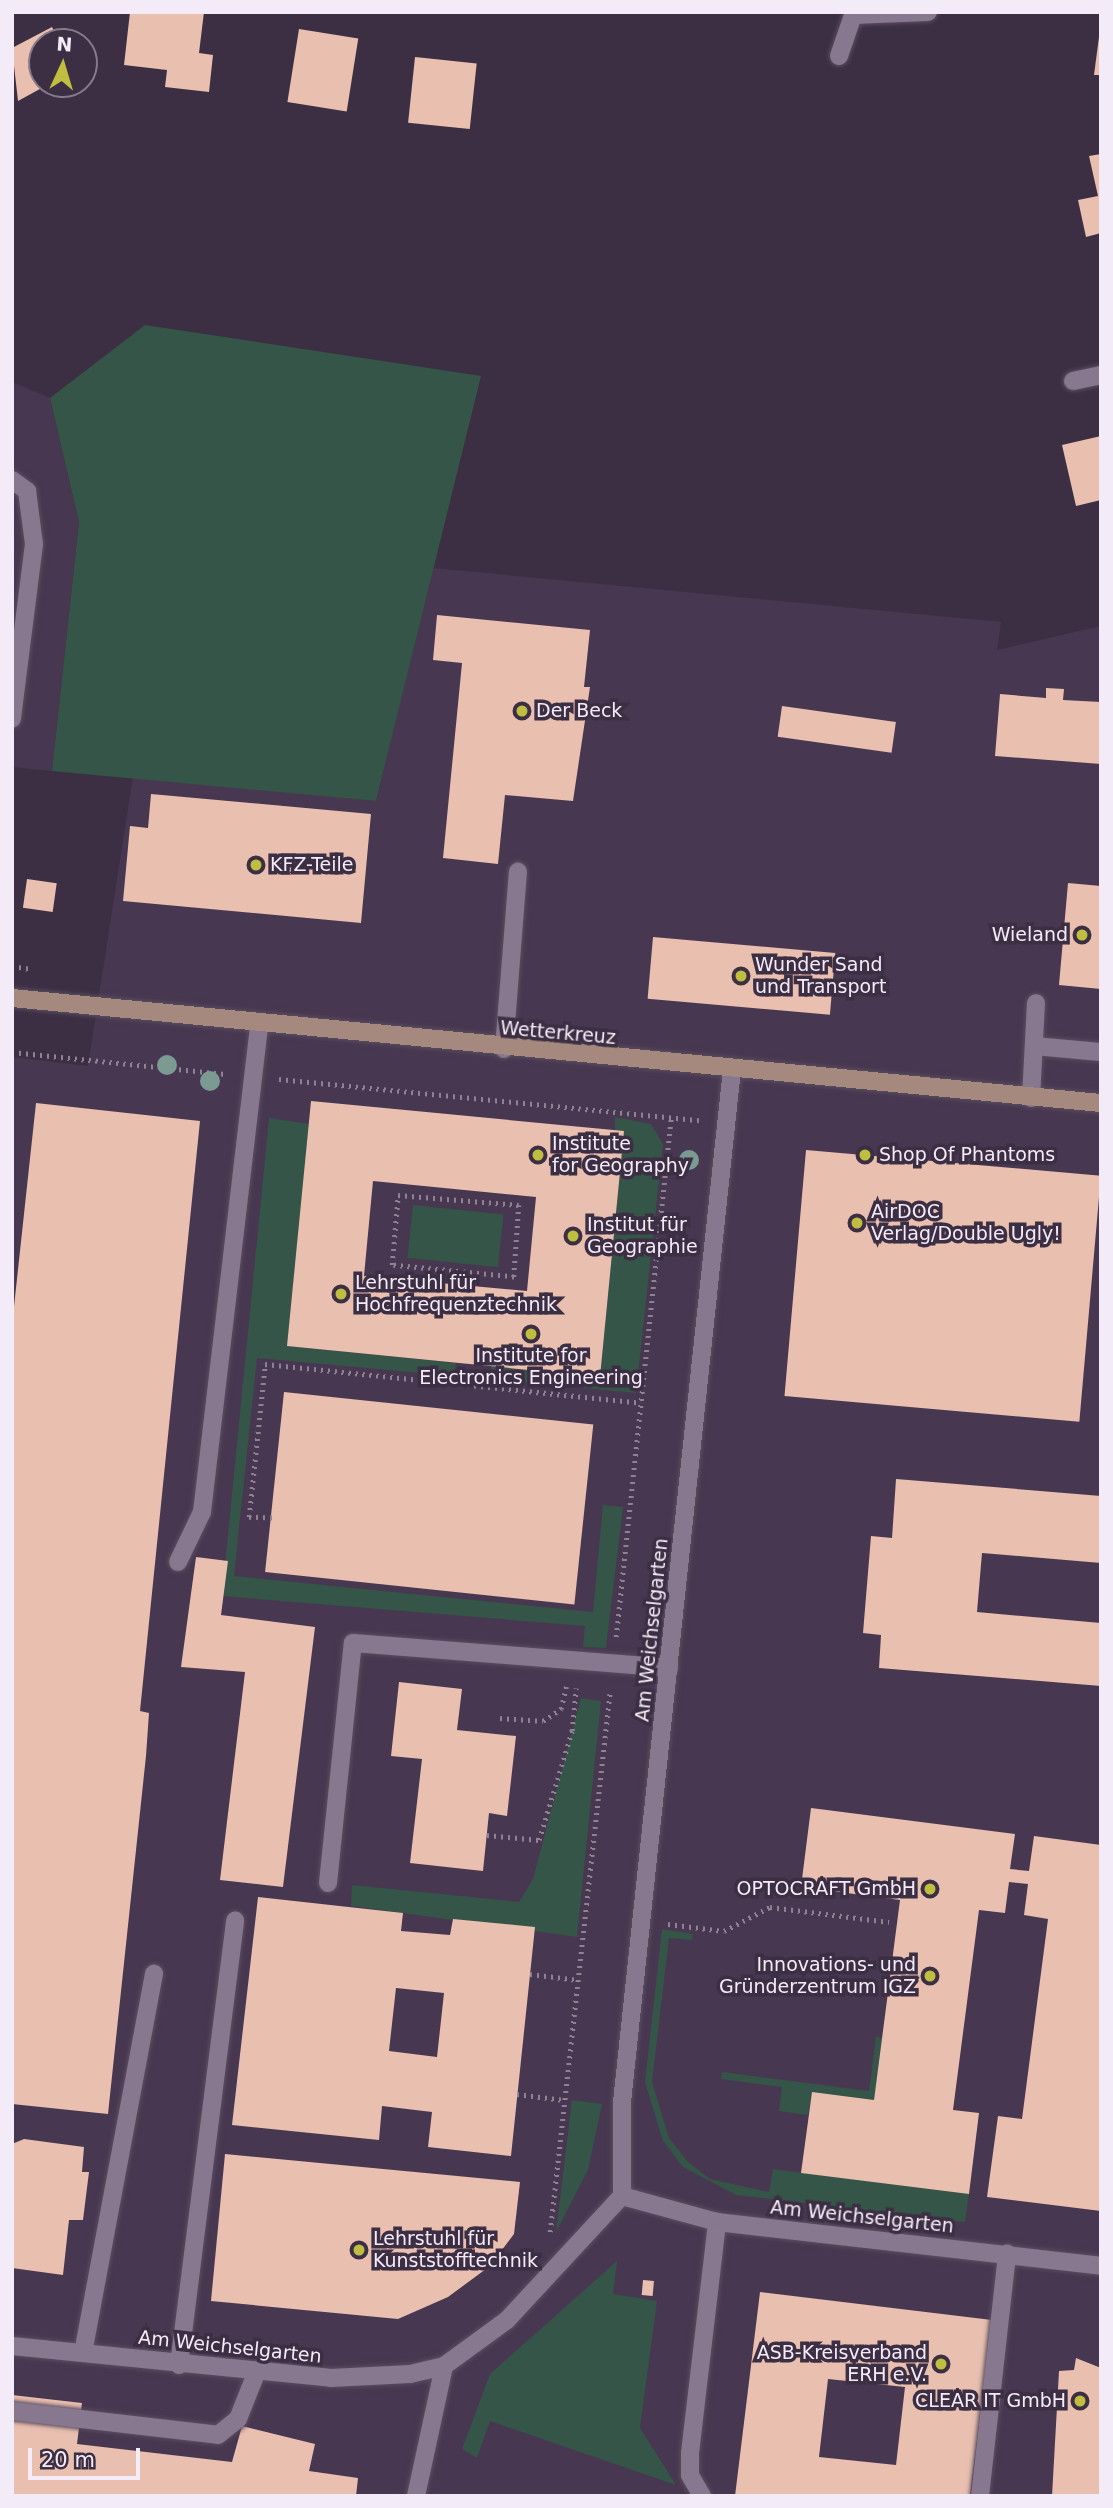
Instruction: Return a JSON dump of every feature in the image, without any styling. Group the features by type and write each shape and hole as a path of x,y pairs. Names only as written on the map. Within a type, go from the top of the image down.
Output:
{"street":[{"path":"839,56 853,15 928,12"},
{"path":"1073,381 1101,375"},
{"path":"12,480 27,491 34,544 12,719"},
{"path":"504,1049 518,872"},
{"name":"Wetterkreuz","path":"12,998 259,1026 1101,1103"},
{"path":"1031,1098 1036,1003"},
{"path":"178,1562 202,1512 259,1026"},
{"path":"1034,1046 1101,1052"},
{"name":"Am Weichselgarten","path":"12,2346 179,2365 331,2378 410,2374 443,2366 539,2290 622,2196 622,2102 732,1070"},
{"path":"328,1883 353,1643 573,1663 669,1668"},
{"path":"179,2365 235,1922"},
{"path":"83,2353 154,1975"},
{"name":"Am Weichselgarten","path":"622,2196 717,2222 1101,2266"},
{"path":"702,2496 690,2475 691,2453 717,2222"},
{"path":"980,2496 1007,2255"},
{"path":"416,2496 443,2366"},
{"path":"12,2411 218,2435 238,2419 257,2371"}],"path":[{"path":"12,1052 727,1122"},
{"path":"398,1195 519,1205 513,1277 480,1274 392,1265 398,1195"},
{"path":"272,1518 249,1517 265,1364 641,1403"},
{"path":"500,1718 554,1716 565,1699 573,1663"},
{"path":"487,1835 539,1840 572,1731 573,1663"},
{"path":"663,1923 724,1931 771,1907 888,1922"},
{"path":"530,1974 579,1980"},
{"path":"517,2094 564,2100"}],"shaded area":[{"path":"12,382 50,398 79,522 52,771 12,767"},
{"path":"433,568 1001,622 997,650 1101,626 1101,2496 12,2496 12,1057 88,1066 133,777 376,801"}],"green space":[{"path":"145,325 481,376 376,801 52,771 79,522 50,398"},
{"path":"615,1117 651,1124 663,1144 636,1393 490,1379 491,1366 600,1377 624,1132 615,1131"},
{"path":"269,1118 309,1124 287,1346 456,1363 454,1376 257,1358 234,1576 593,1612 603,1505 623,1507 606,1648 583,1647 585,1626 222,1596"},
{"path":"413,1205 504,1215 498,1267 407,1258"},
{"path":"581,1698 601,1701 577,1937 351,1906 352,1885 519,1902 533,1879"},
{"path":"662,1929 693,1934 692,1940 669,1938 652,2082 669,2138 688,2162 710,2179 769,2192 773,2169 969,2194 965,2222 736,2195 683,2167 663,2141 645,2082"},
{"path":"876,2036 882,2038 874,2100 812,2092 808,2115 779,2111 782,2087 721,2079 722,2072 869,2091"},
{"path":"572,2100 602,2104 588,2170 556,2232"},
{"path":"617,2261 613,2294 657,2301 640,2428 676,2485 490,2421 477,2458 462,2449 490,2374"}],"building":[{"path":"130,12 204,12 199,53 213,55 209,92 165,87 167,70 124,65"},
{"path":"299,29 358,38 347,111 287,102"},
{"path":"1099,37 1101,75 1094,75"},
{"path":"28,40 28,96 18,101 12,48"},
{"path":"415,57 477,63 470,129 408,123"},
{"path":"1101,154 1101,233 1086,237 1078,200 1098,196 1089,156"},
{"path":"1101,436 1101,500 1076,506 1062,445"},
{"name":"Der Beck","path":"437,615 590,630 584,687 590,687 573,801 505,795 498,864 443,858 462,663 433,660"},
{"path":"1046,688 1064,689 1063,700 1101,702 1101,764 995,756 1000,694 1046,698"},
{"path":"782,706 896,722 892,753 778,737"},
{"name":"KFZ-Teile","path":"151,794 371,814 361,923 123,901 130,826 148,828"},
{"path":"27,879 57,883 53,912 23,908"},
{"name":"Wieland","path":"1068,883 1101,886 1101,989 1059,985"},
{"name":"Wunder Sand und Transport","path":"653,937 835,953 830,1015 648,999"},
{"name":"Institut für Geographie","path":"311,1101 624,1131 600,1377 287,1346","holes":["373,1181 536,1197 527,1291 364,1276"]},
{"path":"36,1103 200,1121 140,1711 149,1713 146,1756 108,2114 12,2104 12,1325"},
{"path":"806,1150 1101,1176 1079,1422 784,1396"},
{"path":"284,1392 593,1425 574,1605 265,1572"},
{"path":"896,1479 1101,1496 1101,1563 982,1553 977,1612 1101,1623 1101,1686 879,1668 881,1635 863,1633 871,1536 892,1538"},
{"path":"196,1557 228,1561 221,1615 315,1627 283,1887 220,1880 245,1672 181,1667"},
{"path":"399,1682 462,1689 457,1730 516,1736 507,1816 489,1813 483,1871 410,1863 422,1759 391,1756"},
{"name":"Innovations- und Gründerzentrum IGZ","path":"811,1808 1015,1834 1010,1869 1029,1871 1034,1836 1101,1845 1101,2211 987,2197 998,2116 1022,2119 1048,1919 1024,1915 1028,1884 1009,1882 1005,1913 979,1910 953,2110 979,2113 969,2194 801,2173 812,2092 874,2100 900,1900 801,1887"},
{"path":"258,1897 403,1913 401,1931 450,1935 453,1919 535,1927 511,2156 428,2147 432,2112 382,2106 379,2140 232,2125","holes":["396,1988 444,1993 437,2057 389,2051"]},
{"path":"24,2139 84,2147 82,2172 89,2172 83,2220 69,2220 63,2275 12,2268 12,2144"},
{"name":"Lehrstuhl für Kunststofftechnik","path":"225,2154 520,2182 514,2234 490,2266 448,2297 398,2319 211,2301"},
{"path":"643,2280 654,2281 653,2296 642,2295"},
{"path":"760,2292 992,2320 970,2496 735,2496","holes":["828,2379 905,2387 896,2465 819,2457"]},
{"name":"CLEAR IT GmbH","path":"1076,2358 1101,2368 1101,2496 1052,2496 1059,2371 1074,2370"},
{"path":"12,2395 82,2403 77,2444 232,2462 242,2426 315,2444 309,2471 358,2478 356,2496 12,2496"}],"place":[{"name":"Der Beck","path":"522,711"},
{"name":"KFZ-Teile","path":"256,865"},
{"name":"Wieland","path":"1082,935"},
{"name":"Wunder Sand und Transport","path":"741,976"},
{"name":"Institute for Geography","path":"538,1155"},
{"name":"Shop Of Phantoms","path":"865,1155"},
{"name":"AirDOC Verlag/Double Ugly!","path":"857,1223"},
{"name":"Institut für Geographie","path":"573,1236"},
{"name":"Lehrstuhl für Hochfrequenztechnik","path":"341,1294"},
{"name":"Institute for Electronics Engineering","path":"531,1334"},
{"name":"OPTOCRAFT GmbH","path":"930,1889"},
{"name":"Innovations- und Gründerzentrum IGZ","path":"930,1976"},
{"name":"Lehrstuhl für Kunststofftechnik","path":"359,2250"},
{"name":"ASB-Kreisverband ERH e.V.","path":"941,2364"},
{"name":"CLEAR IT GmbH","path":"1080,2401"}]}
